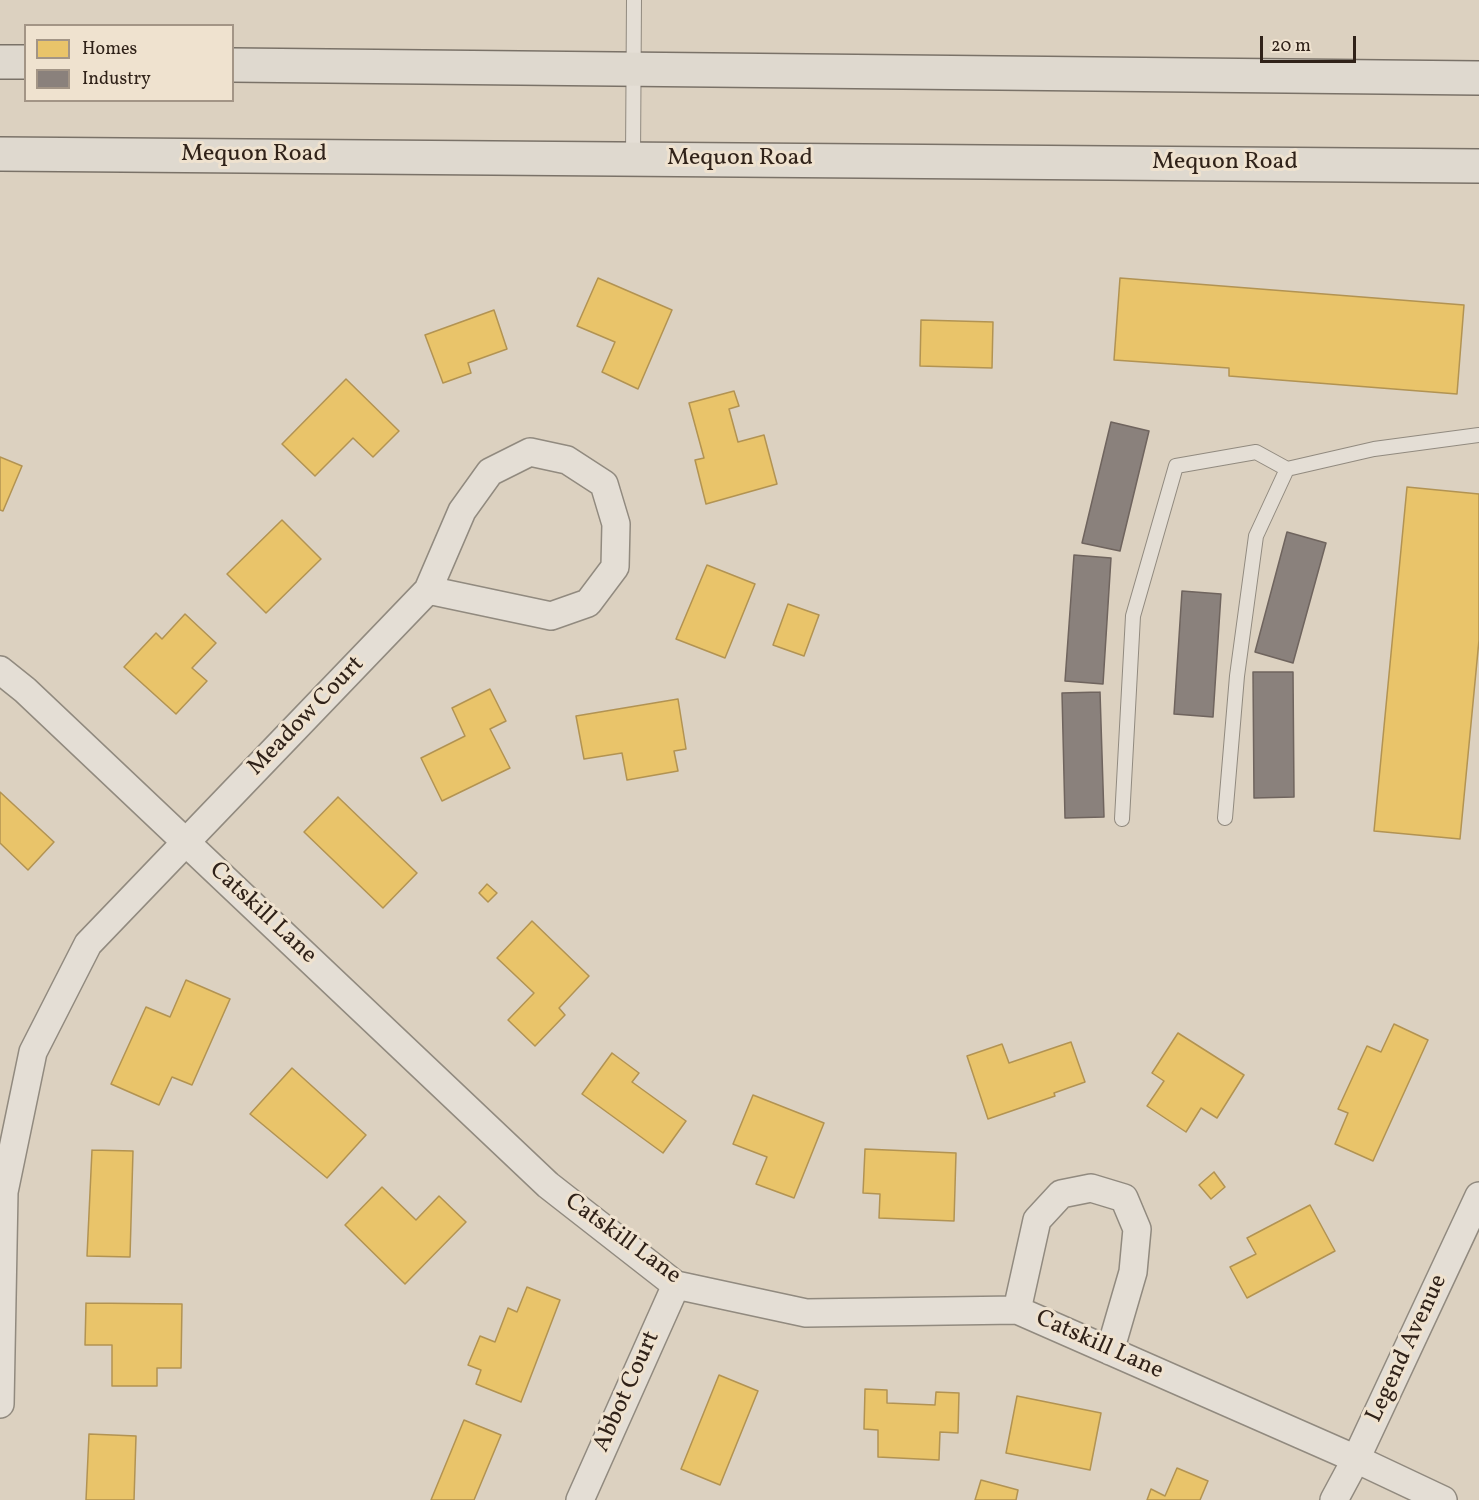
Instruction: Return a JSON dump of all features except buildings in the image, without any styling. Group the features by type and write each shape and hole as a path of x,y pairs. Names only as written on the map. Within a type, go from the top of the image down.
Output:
{"main road":[{"path":"0,62 24,62"},
{"path":"234,65 1479,78"},
{"name":"Mequon Road","path":"0,154 1479,166"}],"street":[{"name":"Meadow Court","path":"0,1404 4,1192 33,1052 88,944 428,590 462,511 490,472 530,452 567,460 603,484 616,524 615,567 588,603 551,616 428,590"},
{"name":"Catskill Lane","path":"0,670 33,698 548,1185 676,1285 806,1314 1017,1310 1356,1459 1443,1500"},
{"path":"1017,1310 1037,1220 1061,1194 1091,1188 1124,1198 1137,1229 1133,1272 1110,1351"},
{"name":"Legend Avenue","path":"1334,1500 1356,1459 1479,1196"},
{"name":"Abbot Court","path":"580,1500 676,1285"}],"lane":[{"path":"633,159 634,0"},
{"path":"1122,819 1133,616 1176,466 1256,452 1287,469 1374,449 1479,435"},
{"path":"1225,818 1237,676 1256,536 1287,469"}]}
